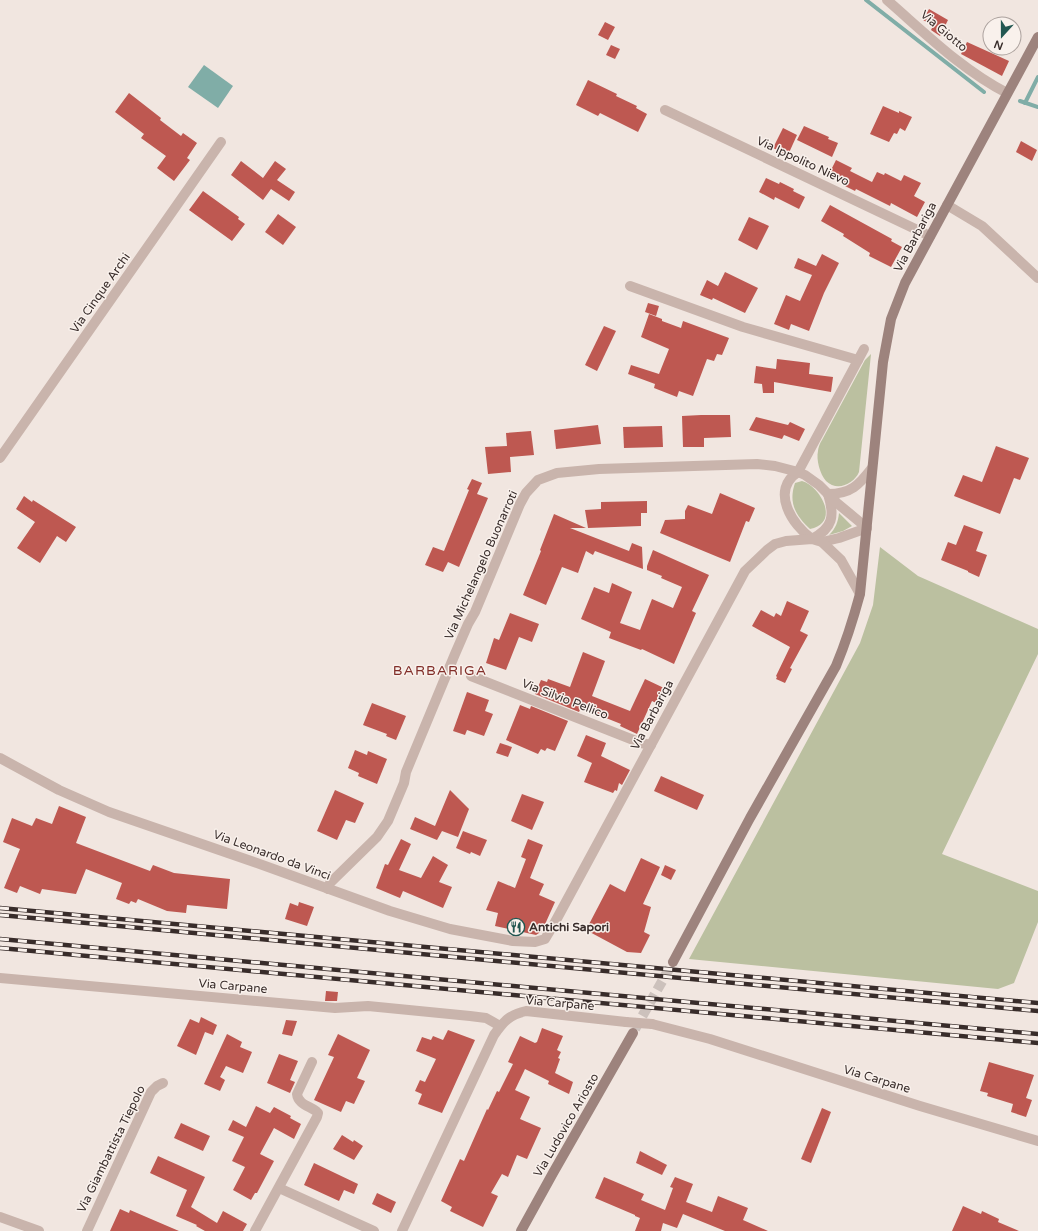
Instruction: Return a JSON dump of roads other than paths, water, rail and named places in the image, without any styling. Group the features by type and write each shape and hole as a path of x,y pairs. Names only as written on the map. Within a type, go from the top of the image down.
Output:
{"main road":[{"name":"Via Barbariga","path":"673,962 750,818 836,666 852,625 860,594 883,362 891,318 905,283 1038,37"},
{"name":"Via Ludovico Ariosto","path":"521,1231 634,1033"}],"street":[{"name":"Via Giotto","path":"887,0 968,68 1007,93"},
{"name":"Via Ippolito Nievo","path":"665,110 930,236"},
{"name":"Via Cinque Archi","path":"0,458 221,142"},
{"path":"947,205 982,226 1038,278"},
{"path":"630,286 743,327 858,360"},
{"path":"860,594 841,560 817,540 799,528 791,517 787,508 785,497 786,486 789,478 798,472 864,349"},
{"name":"Via Michelangelo Buonarroti","path":"328,889 330,883 377,837 388,821 404,783 406,772 455,654 475,612 520,504 538,480 557,472 599,469 757,464 775,466 798,472"},
{"path":"828,494 838,494 855,488 861,483 872,468"},
{"path":"798,472 813,480 867,528"},
{"path":"817,540 819,535 829,526 832,518 832,506 828,494"},
{"name":"Via Barbariga","path":"545,938 554,924 745,571 775,544 786,541 839,538 867,528"},
{"name":"Via Silvio Pellico","path":"471,676 641,743 651,745"},
{"name":"Via Leonardo da Vinci","path":"0,758 59,790 109,812 282,871 390,911 450,929 513,941 535,942 545,938"},
{"name":"Via Carpane","path":"0,978 336,1008 368,1006 486,1018 500,1026 511,1016 526,1011 652,1024 720,1042 912,1104 1038,1141"},
{"path":"402,1231 494,1035 500,1026"},
{"path":"255,1231 318,1117 318,1113 300,1102 296,1094 312,1062"},
{"name":"Via Giambattista Tiepolo","path":"86,1231 151,1092 163,1083"},
{"path":"279,1188 374,1231"},
{"path":"0,1218 39,1231"}],"water":[{"path":"204,65 233,86 218,108 188,87"}],"waterway":[{"path":"866,0 984,92"},
{"path":"1025,103 1038,77"},
{"path":"1020,101 1038,107"}],"tunnel":[{"path":"635,1029 673,962"}],"railway":[{"path":"0,908 1038,1003"},
{"path":"0,915 1038,1011"},
{"path":"0,939 1038,1034"},
{"path":"0,948 1038,1043"}],"place":[{"name":"Antichi Sapori","path":"516,927"}],"district":[{"name":"BARBARIGA","path":"440,670"}]}
